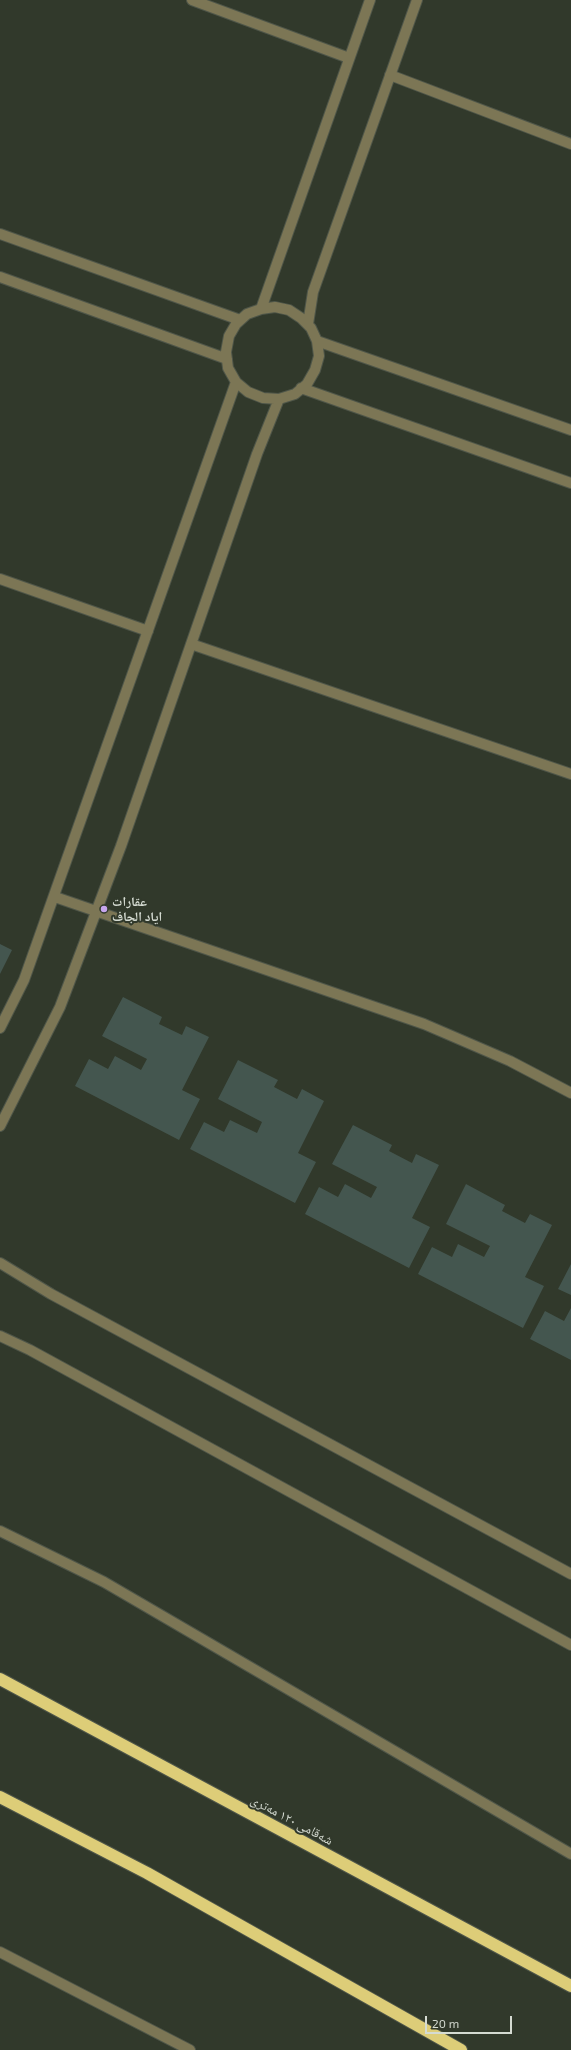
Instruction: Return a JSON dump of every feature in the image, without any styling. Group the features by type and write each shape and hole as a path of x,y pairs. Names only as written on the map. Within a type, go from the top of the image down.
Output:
{"highway":[{"name":"شەقامی ١٢٠ مەتری","path":"0,1679 571,1986"},
{"path":"0,1797 147,1873 462,2050"}],"street":[{"path":"192,0 349,58"},
{"path":"261,309 370,0"},
{"path":"308,324 313,292 417,0"},
{"path":"390,75 571,144"},
{"path":"0,234 240,320"},
{"path":"0,277 227,359"},
{"path":"275,307 289,310 308,324 317,341 319,356 315,370 307,384 295,394 280,398 263,398 248,392 236,382 228,368 226,352 229,336 240,320 247,314 261,309 275,307"},
{"path":"317,341 571,430"},
{"path":"0,1028 24,980 55,897 236,382"},
{"path":"301,388 571,483"},
{"path":"0,1126 60,1007 121,846 257,454 280,398"},
{"path":"0,579 148,631"},
{"path":"191,644 571,774"},
{"path":"55,897 424,1024 510,1061 571,1093"},
{"path":"0,1263 51,1294 571,1574"},
{"path":"0,1336 30,1350 571,1645"},
{"path":"0,1530 104,1582 571,1854"},
{"path":"0,1952 190,2050"}],"building":[{"path":"0,944 12,950 0,974"},
{"path":"123,997 162,1017 159,1024 182,1035 186,1026 209,1037 182,1090 200,1099 179,1140 75,1086 89,1059 108,1069 115,1056 141,1070 147,1059 102,1036"},
{"path":"238,1060 278,1080 274,1087 297,1099 302,1089 324,1101 298,1153 316,1162 295,1203 190,1149 204,1122 224,1132 230,1120 257,1133 262,1122 218,1099"},
{"path":"353,1125 392,1145 389,1151 412,1163 416,1154 439,1165 412,1218 430,1227 409,1268 305,1214 319,1187 338,1197 345,1184 371,1198 377,1187 332,1164"},
{"path":"466,1184 505,1205 502,1211 525,1223 530,1214 552,1225 525,1277 544,1286 523,1328 418,1274 432,1247 452,1257 458,1244 484,1257 490,1246 446,1224"},
{"path":"571,1264 571,1295 558,1289"},
{"path":"571,1308 571,1360 530,1339 545,1311 564,1321"}],"place":[{"name":"عقارات اياد الجاف","path":"104,909"}]}
